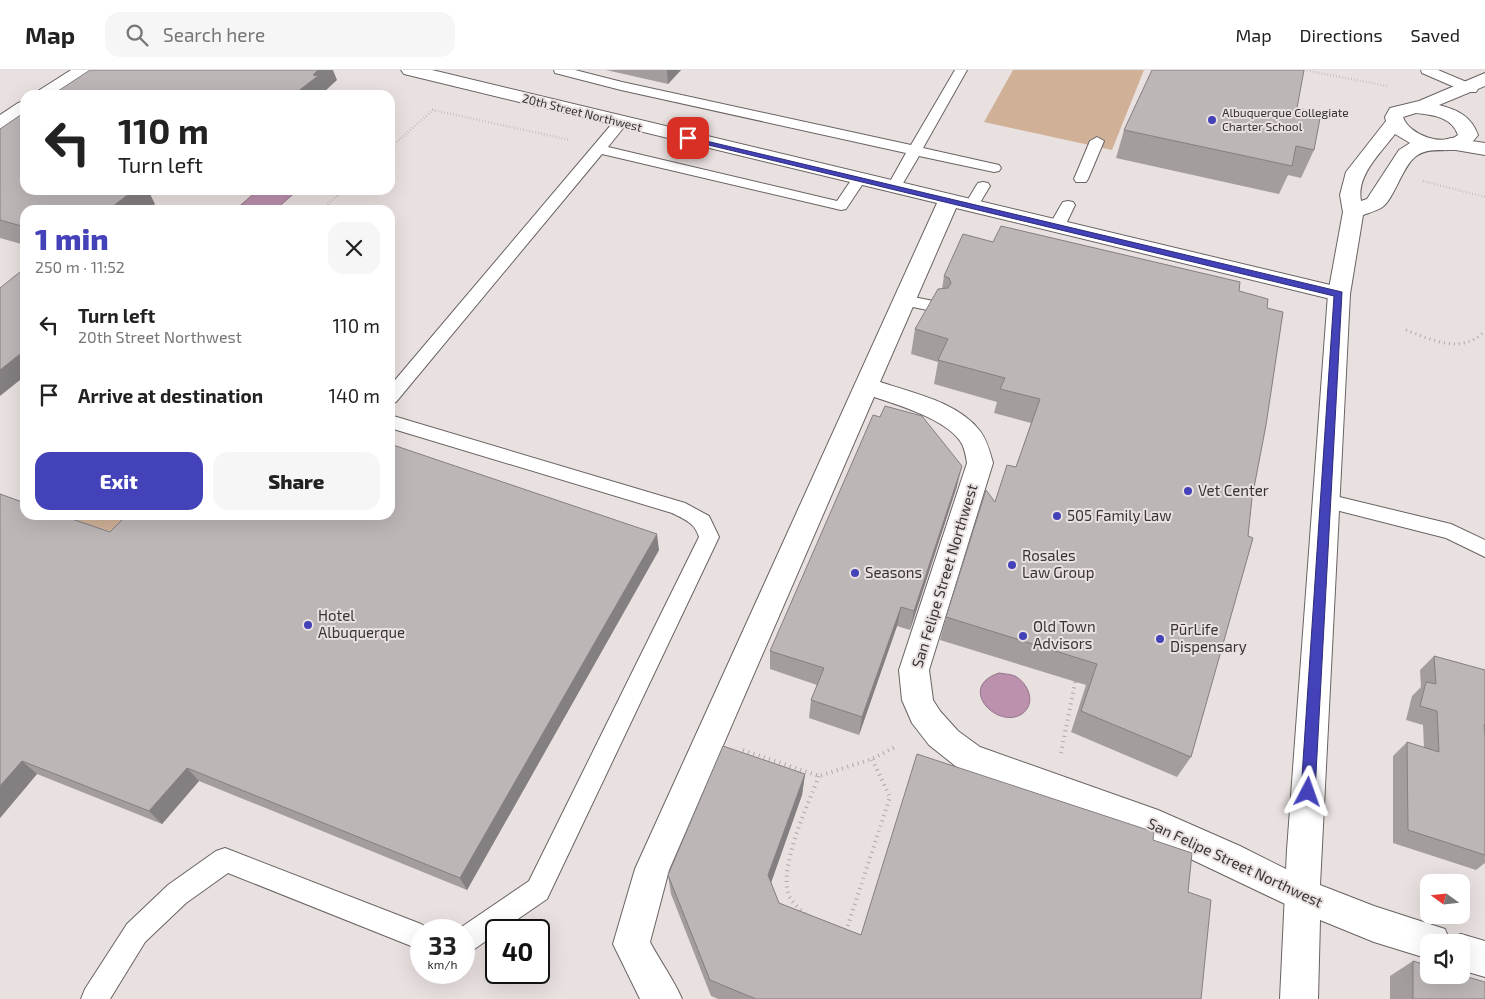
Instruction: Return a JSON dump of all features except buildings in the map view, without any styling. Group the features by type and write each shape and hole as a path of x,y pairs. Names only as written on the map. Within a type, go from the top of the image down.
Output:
{"street":[{"name":"20th Street Northwest","path":"410,70 1339,294"},
{"path":"51,90 63,82 87,75"},
{"path":"1299,999 1304,896 1304,850 1339,294 1353,212 1350,195 1356,172 1394,123 1394,117 1397,112 1428,106 1453,92 1478,83"},
{"path":"1353,212 1375,203 1406,154 1417,147 1463,141 1468,135 1464,124 1463,112 1472,100 1478,83"},
{"path":"1416,108 1444,113 1485,135"},
{"path":"0,123 20,110"},
{"path":"1394,123 1408,136 1444,144 1485,149"},
{"path":"663,999 656,992 631,944 652,869 949,200"},
{"name":"San Felipe Street Northwest","path":"866,386 930,409 950,419 972,438 980,463 914,670 919,703 933,728 948,743 969,758 1146,821 1228,858 1304,896 1374,924 1420,938"},
{"path":"1470,955 1485,959"}],"lane":[{"path":"560,70 621,86 916,149 994,168"},
{"path":"894,187 961,70"},
{"path":"1427,70 1478,83"},
{"path":"395,392 621,122"},
{"path":"1081,179 1097,141"},
{"path":"598,149 840,206 849,196 859,179"},
{"path":"971,206 983,186"},
{"path":"1057,226 1068,205"},
{"path":"904,300 937,307"},
{"path":"395,423 678,508 701,519 709,537 538,890 475,933"},
{"path":"1326,501 1451,532 1485,549"},
{"path":"95,999 136,933 178,894 225,860 410,934"}],"path":[{"path":"1304,70 1395,87"},
{"path":"395,143 432,110 570,140 573,136"},
{"path":"1423,181 1485,197"},
{"path":"327,205 338,195"},
{"path":"1406,330 1450,344 1470,344 1479,340 1485,331"},
{"path":"1060,758 1077,675"},
{"path":"737,748 819,776 872,759 897,746"},
{"path":"838,929 846,932 890,797 872,759"},
{"path":"807,915 796,907 787,891 787,871 796,837 819,776"}],"shaded area":[{"path":"1013,70 1144,70 1112,150 984,122"},
{"path":"252,195 292,195 281,205 241,205"},
{"path":"75,520 123,520 112,532"},
{"path":"999,673 1015,676 1027,688 1030,699 1027,709 1022,714 1012,717 1002,716 992,712 985,705 981,696 981,688 987,679"}],"place":[{"name":"Albuquerque Collegiate Charter School","path":"1212,120"},
{"name":"Vet Center","path":"1188,491"},
{"name":"505 Family Law","path":"1057,516"},
{"name":"Rosales Law Group","path":"1012,565"},
{"name":"Seasons","path":"855,573"},
{"name":"Hotel Albuquerque","path":"308,625"},
{"name":"Old Town Advisors","path":"1023,636"},
{"name":"PūrLife Dispensary","path":"1160,639"}],"route":[{"path":"688,138 1339,294 1308,792"}]}
